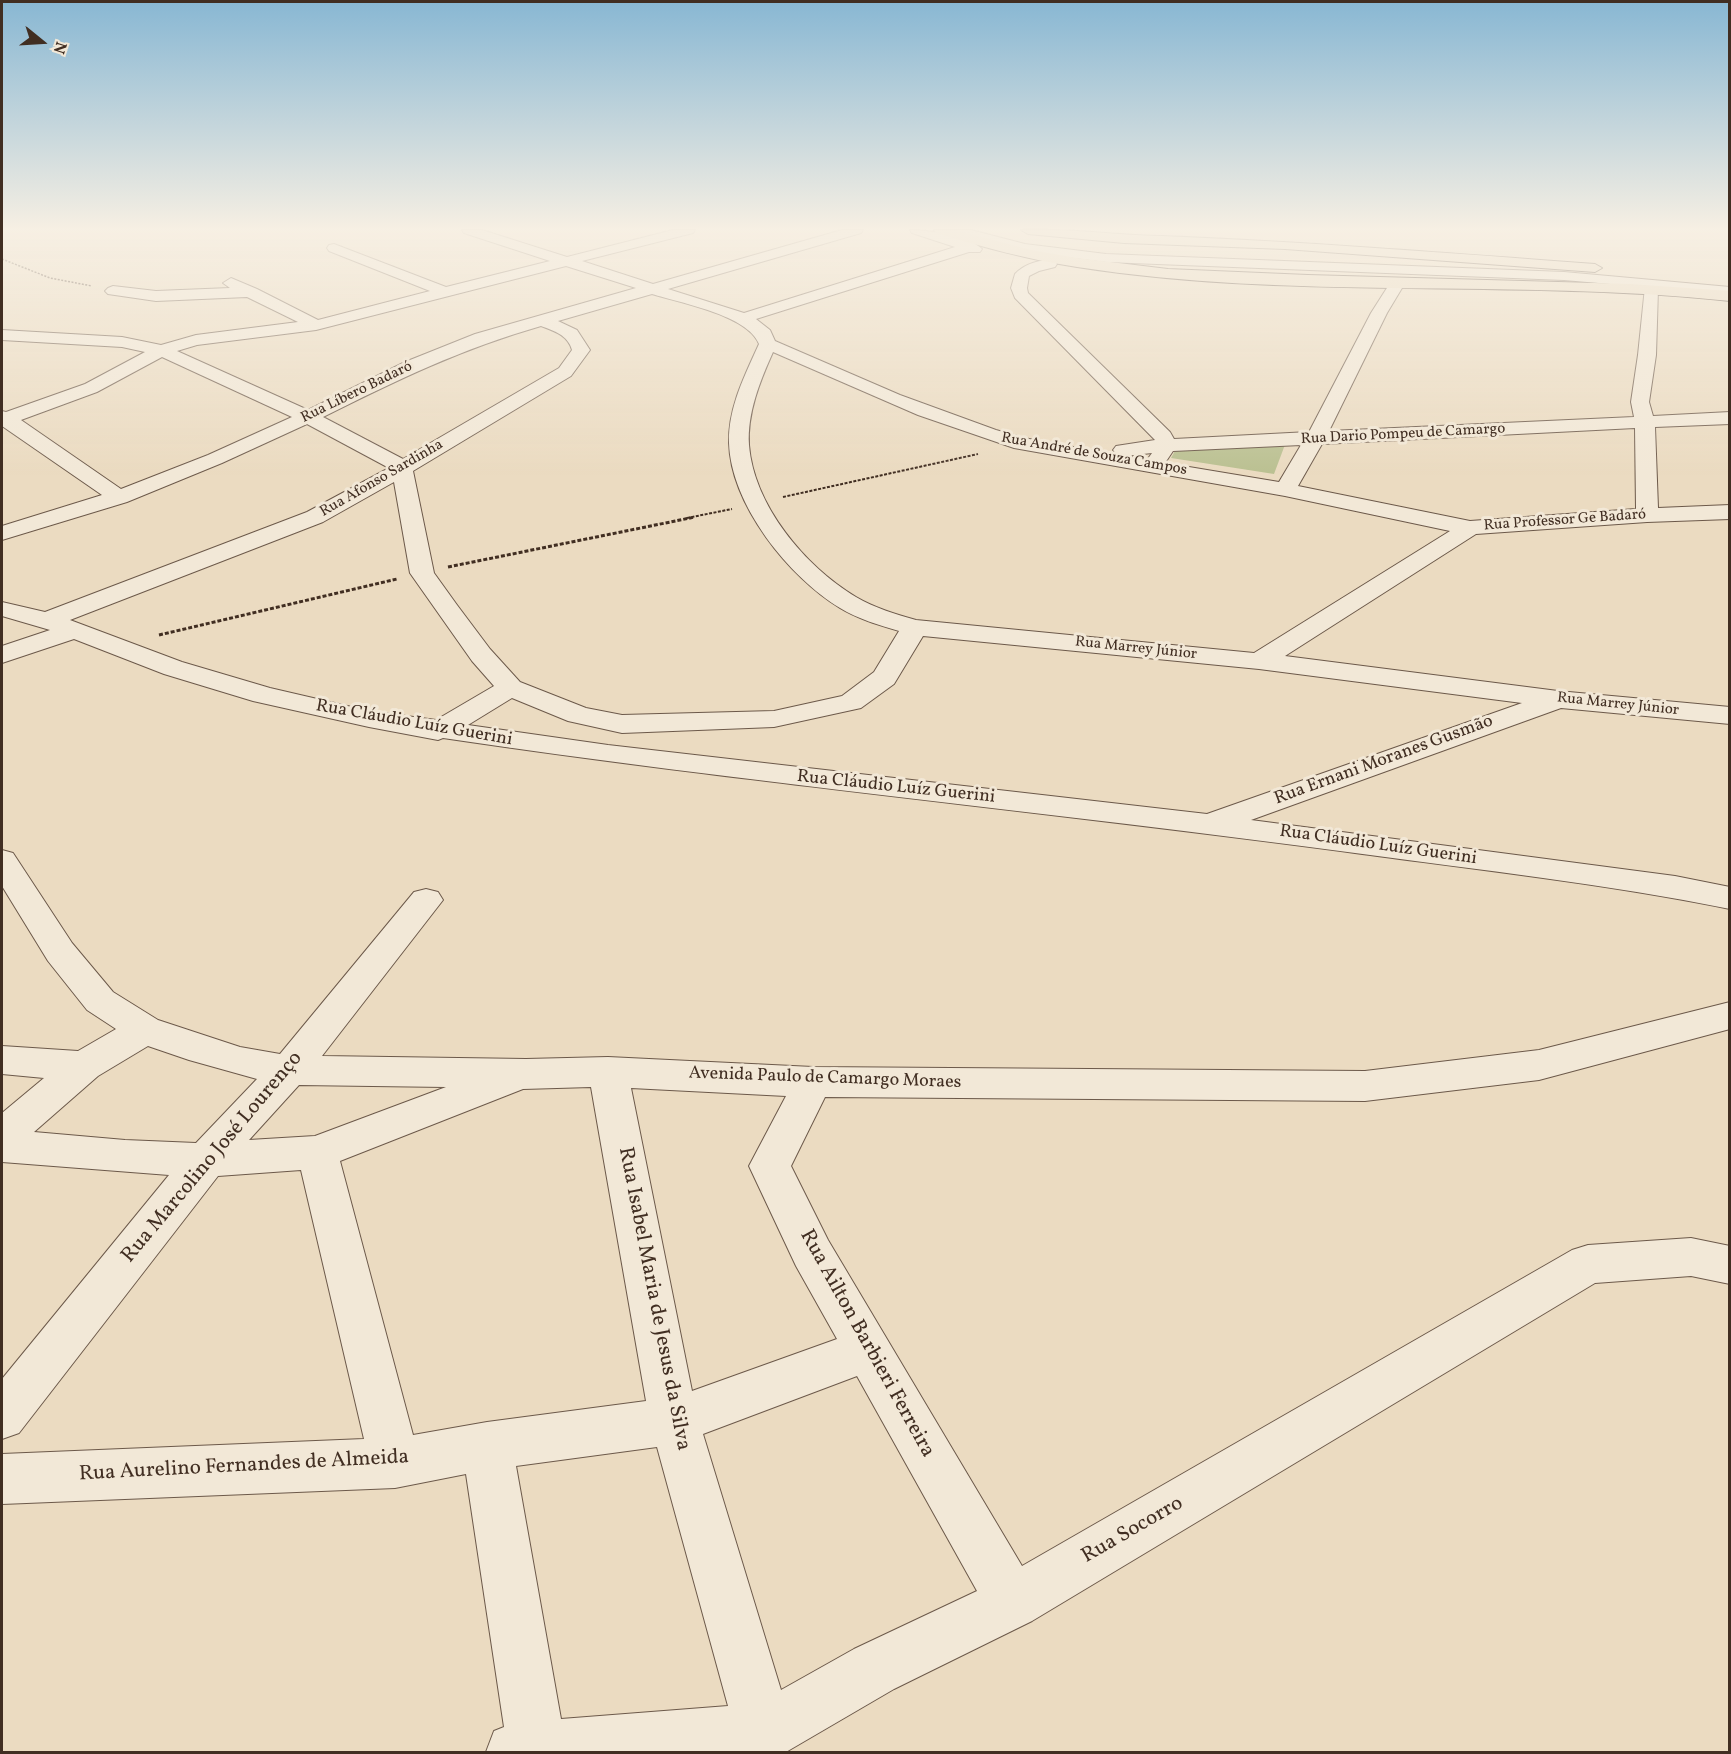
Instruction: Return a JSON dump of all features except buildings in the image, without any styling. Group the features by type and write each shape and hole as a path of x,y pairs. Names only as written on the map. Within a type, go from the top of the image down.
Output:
{"street":[{"path":"291,312 316,325"},
{"path":"3,419 91,388 161,350 196,340 316,325 367,312"},
{"name":"Rua Líbero Badaró","path":"2,533 119,497 215,459 308,417 411,366 481,338 568,312"},
{"name":"Rua André de Souza Campos","path":"726,312 744,318 764,334 768,344 942,419 1021,444 1285,490 1470,528"},
{"path":"744,318 764,312"},
{"path":"1039,312 1163,436 1167,445 1152,466"},
{"path":"1285,490 1329,414 1380,312"},
{"path":"1647,515 1645,423 1640,402 1647,356 1650,312"},
{"name":"Rua Afonso Sardinha","path":"60,625 315,517 360,494 565,372 580,350 579,342 573,334 541,320"},
{"path":"2,335 111,341 161,350 308,417 402,467 422,573 481,655 510,688 578,715 622,724 774,719 851,702 884,678 914,627"},
{"name":"Rua Marrey Júnior","path":"768,344 742,408 738,442 741,469 756,504 785,544 819,582 846,601 874,615 914,627 1259,661 1558,699 1730,716"},
{"name":"Rua Dario Pompeu de Camargo","path":"1077,454 1167,445 1314,440 1730,418"},
{"path":"3,419 119,497"},
{"name":"Rua Professor Ge Badaró","path":"1259,661 1470,528 1647,515 1730,512"},
{"name":"Rua Cláudio Luíz Guerini","path":"2,609 60,625 112,646 263,695 369,719 438,731 756,772 1210,824 1581,873 1730,898"},
{"path":"2,655 60,625"},
{"path":"438,731 510,688"},
{"name":"Rua Ernani Moranes Gusmão","path":"1210,824 1558,699"},
{"path":"756,772 774,719"},
{"path":"608,754 622,724"},
{"name":"Avenida Paulo de Camargo Moraes","path":"2,860 60,952 100,1000 145,1030 240,1061 289,1070 526,1074 608,1072 813,1082 1365,1086 1539,1065 1730,1015"},
{"name":"Rua Marcolino José Lourenço","path":"2,1416 206,1160 289,1070 426,900"},
{"path":"2,1136 84,1066 145,1030"},
{"path":"2,1060 84,1066"},
{"name":"Rua Isabel Maria de Jesus da Silva","path":"608,1072 674,1420 765,1732"},
{"path":"2,1146 125,1157 206,1160 317,1152 526,1074"},
{"name":"Rua Ailton Barbieri Ferreira","path":"813,1082 770,1166 812,1254 1013,1602"},
{"path":"317,1152 395,1463"},
{"name":"Rua Socorro","path":"526,1751 765,1732 874,1669 1013,1602 1588,1264 1691,1257 1730,1265"},
{"name":"Rua Aurelino Fernandes de Almeida","path":"2,1479 395,1463 487,1446 674,1420 868,1350"},
{"path":"487,1446 526,1751"}],"path":[{"path":"112,646 422,573 756,504 1021,444"}],"green space":[{"path":"1286,442 1274,474 1171,458 1177,447"}]}
